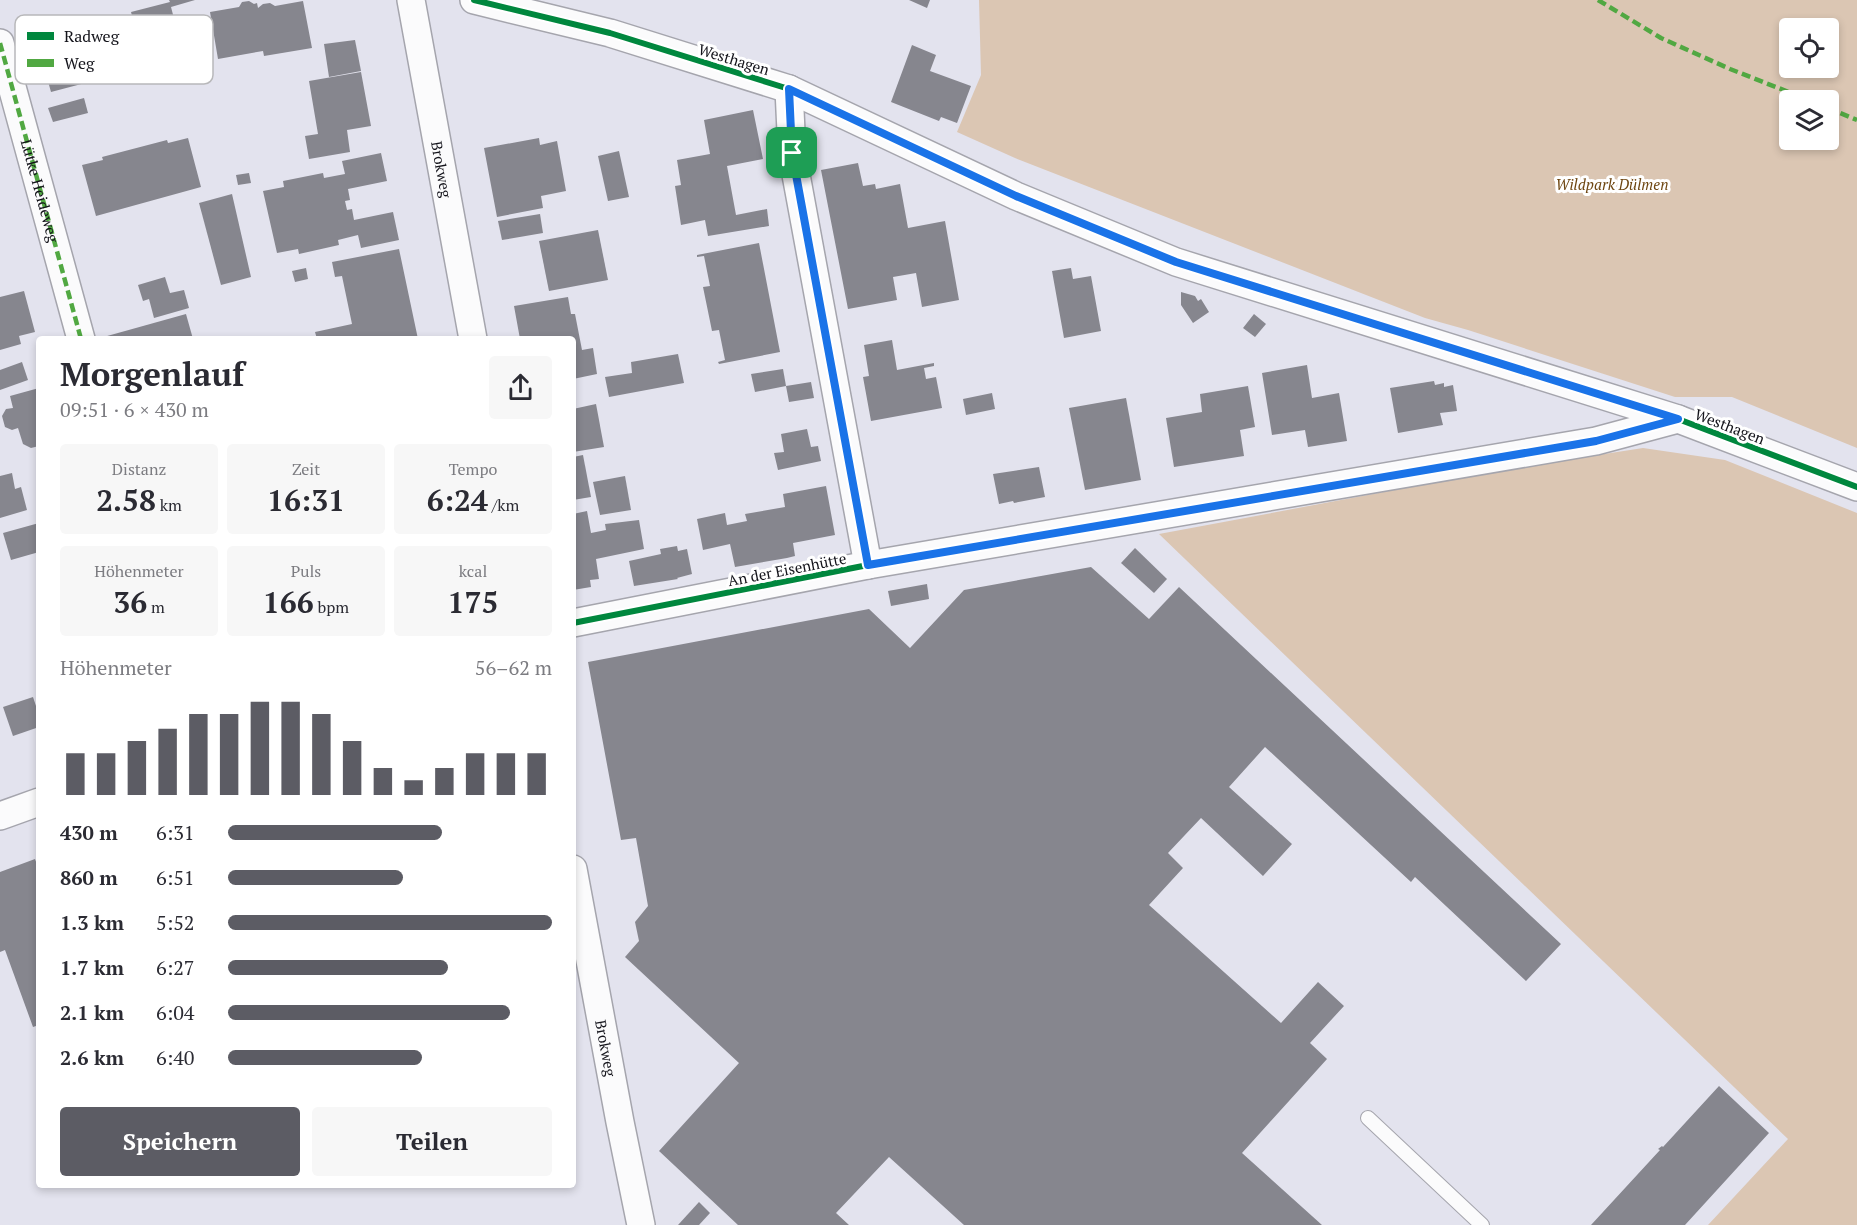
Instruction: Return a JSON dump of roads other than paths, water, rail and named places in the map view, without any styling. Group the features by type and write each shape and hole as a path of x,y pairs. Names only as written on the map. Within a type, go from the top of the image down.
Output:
{"street":[{"name":"Brokweg","path":"411,0 472,336"},
{"name":"Westhagen","path":"474,0 610,33 789,89 1016,196 1176,262 1678,419 1857,486"},
{"name":"Lütke Heideweg","path":"0,43 80,336"},
{"path":"789,89 792,153 868,565"},
{"name":"An der Eisenhütte","path":"576,622 868,565 1596,441 1678,419"},
{"path":"0,816 36,803"},
{"name":"Brokweg","path":"576,885 641,1225"}],"lane":[{"path":"1368,1118 1482,1225"}],"park label":[{"name":"Wildpark Dülmen","path":"1612,184"}]}
